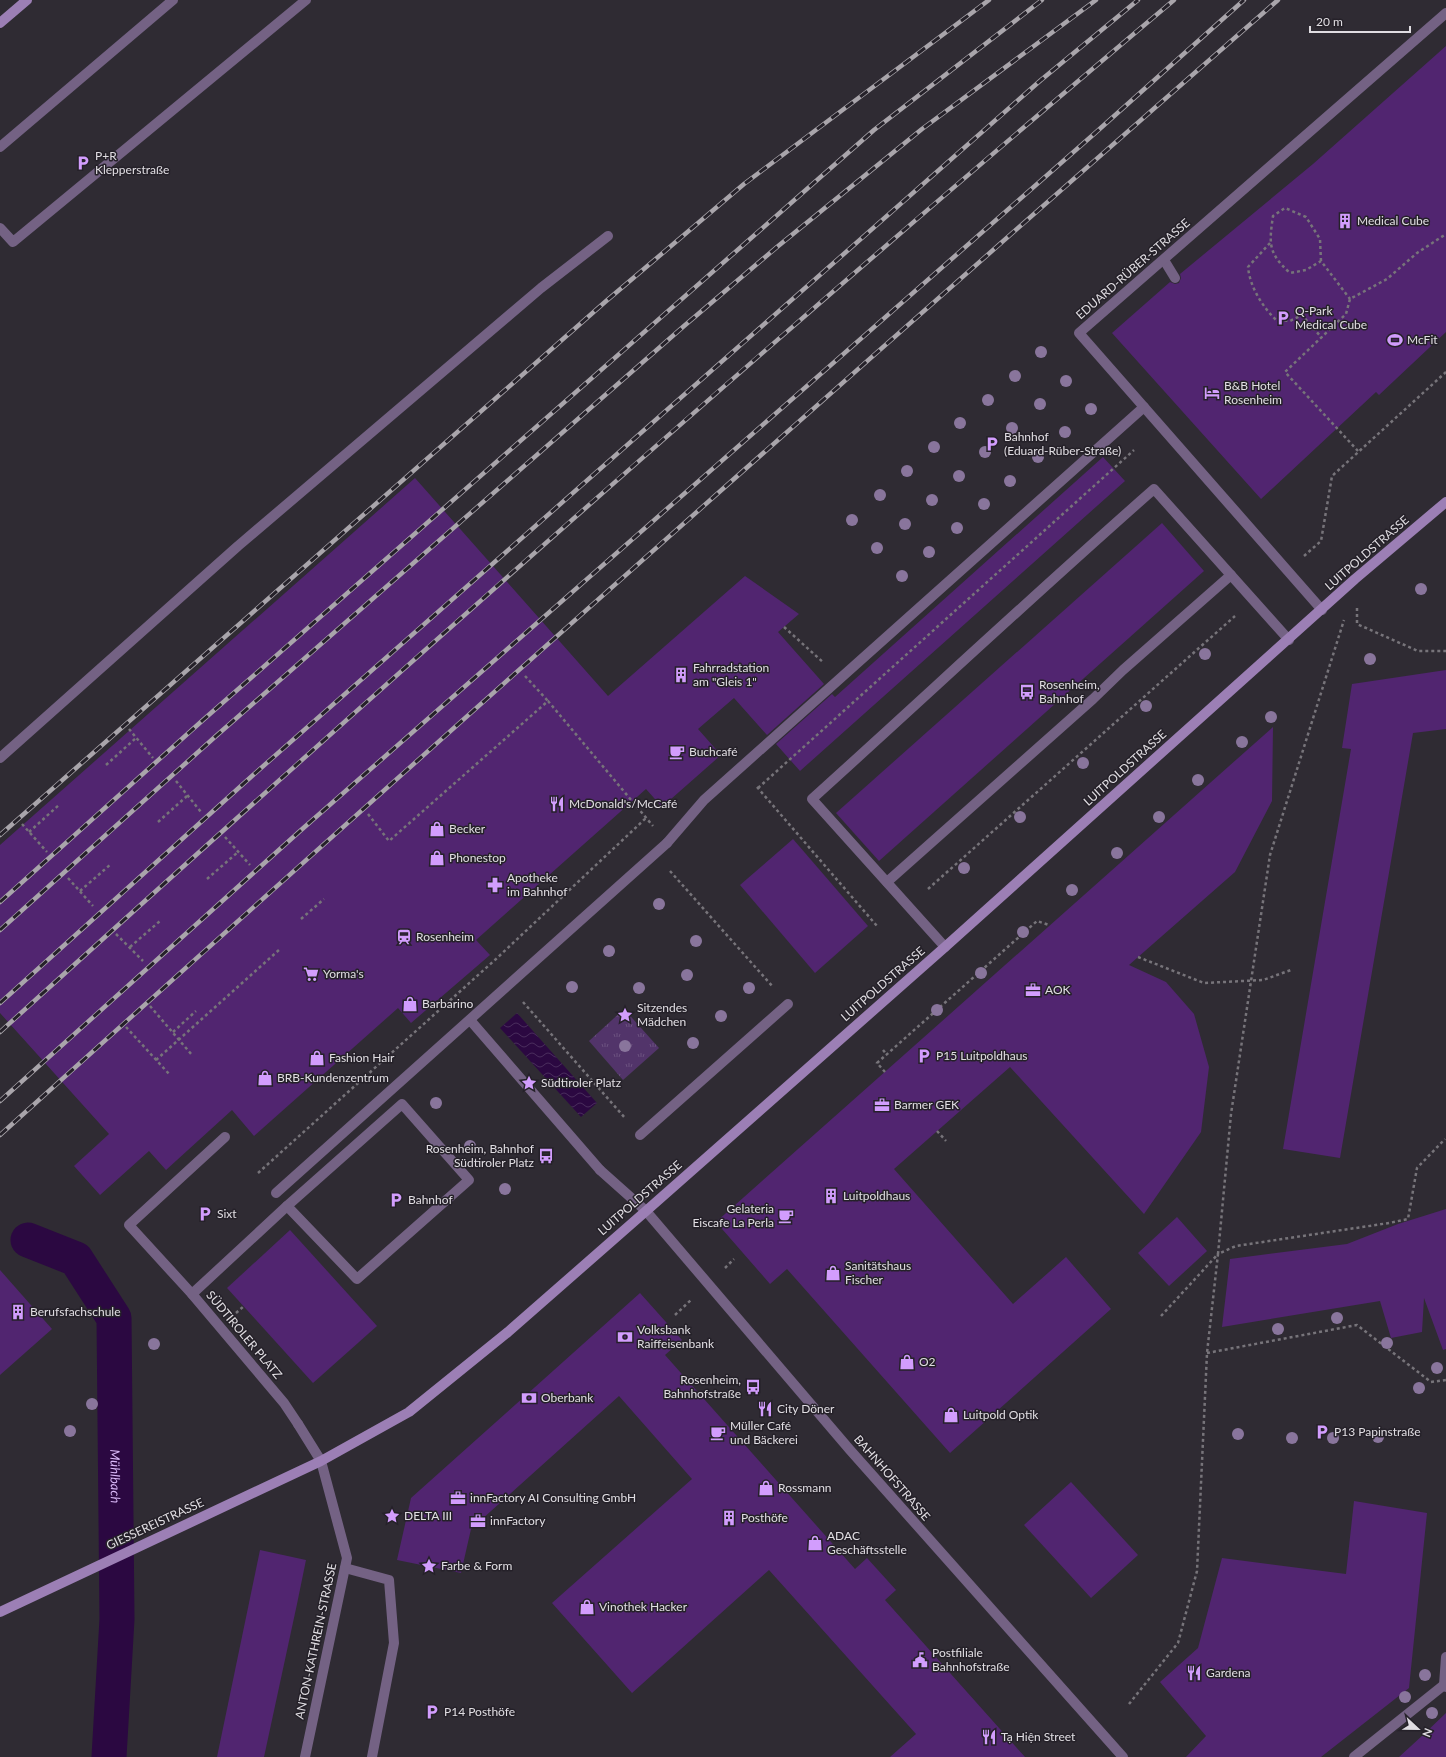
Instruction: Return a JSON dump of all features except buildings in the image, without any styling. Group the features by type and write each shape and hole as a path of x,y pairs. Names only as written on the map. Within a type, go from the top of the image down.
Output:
{"main road":[{"path":"0,23 27,0"},
{"name":"LUITPOLDSTRASSE","path":"321,1461 409,1412 508,1332 945,947 1289,640 1355,579 1444,504"},
{"name":"GIESSEREISTRASSE","path":"0,1612 160,1535 321,1461"}],"street":[{"path":"0,147 174,0"},
{"path":"0,228 13,242 306,0"},
{"name":"EDUARD-RÜBER-STRASSE","path":"1322,610 1079,333 1446,12"},
{"path":"0,758 238,546 534,294 608,236"},
{"path":"1164,260 1175,278"},
{"path":"276,1193 667,843 704,800 741,769 1144,407"},
{"path":"945,947 812,799 993,636 1072,562 1154,489 1289,640"},
{"path":"886,882 1093,699 1123,670 1231,576"},
{"path":"640,1135 788,1004"},
{"name":"BAHNHOFSTRASSE","path":"470,1020 600,1170 646,1211 845,1444 1123,1757"},
{"name":"SÜDTIROLER PLATZ","path":"288,1206 357,1279 469,1180 402,1104 288,1206 192,1294 284,1403 321,1461"},
{"path":"192,1294 129,1225 226,1137"},
{"name":"ANTON-KATHREIN-STRASSE","path":"305,1757 347,1558 321,1461"},
{"path":"345,1568 389,1580 394,1643 372,1757"},
{"path":"1354,1757 1445,1686 1446,1657"}],"path":[{"path":"1321,261 1306,270 1290,273 1279,264 1270,243 1273,216 1285,208 1306,217 1320,239 1321,261 1350,299"},
{"path":"1358,451 1285,372 1346,314 1350,299 1387,279 1417,253 1446,234"},
{"path":"1270,243 1248,267 1250,280 1267,311 1276,320 1290,321 1302,315 1322,338"},
{"path":"1303,556 1321,540 1332,476 1446,372"},
{"path":"1355,579 1357,624 1418,651 1446,651"},
{"path":"928,889 1235,616"},
{"path":"1129,1704 1178,1643 1197,1571 1207,1353 1231,1114 1270,855 1345,616"},
{"path":"784,626 821,660"},
{"path":"258,1173 496,959 646,818 548,701 525,676"},
{"path":"368,814 389,841 548,701"},
{"path":"129,729 153,758"},
{"path":"106,765 136,738"},
{"path":"741,769 877,926"},
{"path":"176,781 201,812"},
{"path":"158,822 188,796"},
{"path":"29,832 59,805"},
{"path":"22,824 47,852"},
{"path":"225,837 250,865"},
{"path":"207,879 238,852"},
{"path":"655,854 788,1004"},
{"path":"80,891 111,864"},
{"path":"68,878 93,906"},
{"path":"301,919 324,899"},
{"path":"885,1072 877,1063 1037,920 1048,925"},
{"path":"130,947 160,921"},
{"path":"116,934 143,961"},
{"path":"156,1060 280,949"},
{"path":"1138,957 1204,983 1263,980 1291,970"},
{"path":"509,986 640,1135"},
{"path":"150,1006 192,1055"},
{"path":"173,1032 196,1012"},
{"path":"126,1027 170,1075"},
{"path":"883,1050 887,1055"},
{"path":"937,1131 946,1141"},
{"path":"1161,1316 1218,1254 1236,1246 1408,1219 1417,1168 1445,1138"},
{"path":"1207,1353 1358,1325 1430,1382 1446,1380"}],"green space":[{"path":"624,1009 659,1048 623,1080 589,1041"}],"water":[{"path":"517,1013 597,1103 581,1117 500,1028"}],"waterway":[{"name":"Mühlbach","path":"28,1240 76,1259 114,1318 117,1619 109,1757"}],"railway":[{"path":"0,835 605,302 744,184 989,0"},
{"path":"0,902 203,720 874,130 1042,0"},
{"path":"0,930 216,736 684,326 777,247 922,129 1096,0"},
{"path":"0,1003 252,776 1041,80 1138,0"},
{"path":"0,1032 290,770 582,511 1025,126 1174,0"},
{"path":"0,1101 300,831 1094,134 1244,0"},
{"path":"0,1135 637,565 1278,0"}],"place":[{"name":"P+R Klepperstraße","path":"83,163"},
{"name":"Medical Cube","path":"1345,221"},
{"name":"Q-Park Medical Cube","path":"1283,318"},
{"name":"McFit","path":"1395,340"},
{"name":"B&B Hotel Rosenheim","path":"1212,393"},
{"name":"Bahnhof (Eduard-Rüber-Straße)","path":"992,444"},
{"name":"Fahrradstation am \"Gleis 1\"","path":"681,675"},
{"name":"Rosenheim, Bahnhof","path":"1027,692"},
{"name":"Buchcafé","path":"677,752"},
{"name":"McDonald's/McCafé","path":"557,804"},
{"name":"Becker","path":"437,829"},
{"name":"Phonestop","path":"437,858"},
{"name":"Apotheke im Bahnhof","path":"495,885"},
{"name":"Rosenheim","path":"404,937"},
{"name":"Yorma's","path":"311,974"},
{"name":"AOK","path":"1033,990"},
{"name":"Barbarino","path":"410,1004"},
{"name":"Sitzendes Mädchen","path":"625,1015"},
{"name":"P15 Luitpoldhaus","path":"924,1056"},
{"name":"Fashion Hair","path":"317,1058"},
{"name":"BRB-Kundenzentrum","path":"265,1078"},
{"name":"Südtiroler Platz","path":"529,1083"},
{"name":"Barmer GEK","path":"882,1105"},
{"name":"Rosenheim, Bahnhof Südtiroler Platz","path":"546,1156"},
{"name":"Luitpoldhaus","path":"831,1196"},
{"name":"Bahnhof","path":"396,1200"},
{"name":"Sixt","path":"205,1214"},
{"name":"Gelateria Eiscafe La Perla","path":"786,1216"},
{"name":"Sanitätshaus Fischer","path":"833,1273"},
{"name":"Berufsfachschule","path":"18,1312"},
{"name":"Volksbank Raiffeisenbank","path":"625,1337"},
{"name":"O2","path":"907,1362"},
{"name":"Rosenheim, Bahnhofstraße","path":"753,1387"},
{"name":"Oberbank","path":"529,1398"},
{"name":"City Döner","path":"765,1409"},
{"name":"Luitpold Optik","path":"951,1415"},
{"name":"P13 Papinstraße","path":"1322,1432"},
{"name":"Müller Café und Bäckerei","path":"718,1433"},
{"name":"Rossmann","path":"766,1488"},
{"name":"innFactory AI Consulting GmbH","path":"458,1498"},
{"name":"DELTA III","path":"392,1516"},
{"name":"Posthöfe","path":"729,1518"},
{"name":"innFactory","path":"478,1521"},
{"name":"ADAC Geschäftsstelle","path":"815,1543"},
{"name":"Farbe & Form","path":"429,1566"},
{"name":"Vinothek Hacker","path":"587,1607"},
{"name":"Postfiliale Bahnhofstraße","path":"920,1660"},
{"name":"Gardena","path":"1194,1673"},
{"name":"P14 Posthöfe","path":"432,1712"},
{"name":"Tạ Hiện Street","path":"989,1737"}]}
